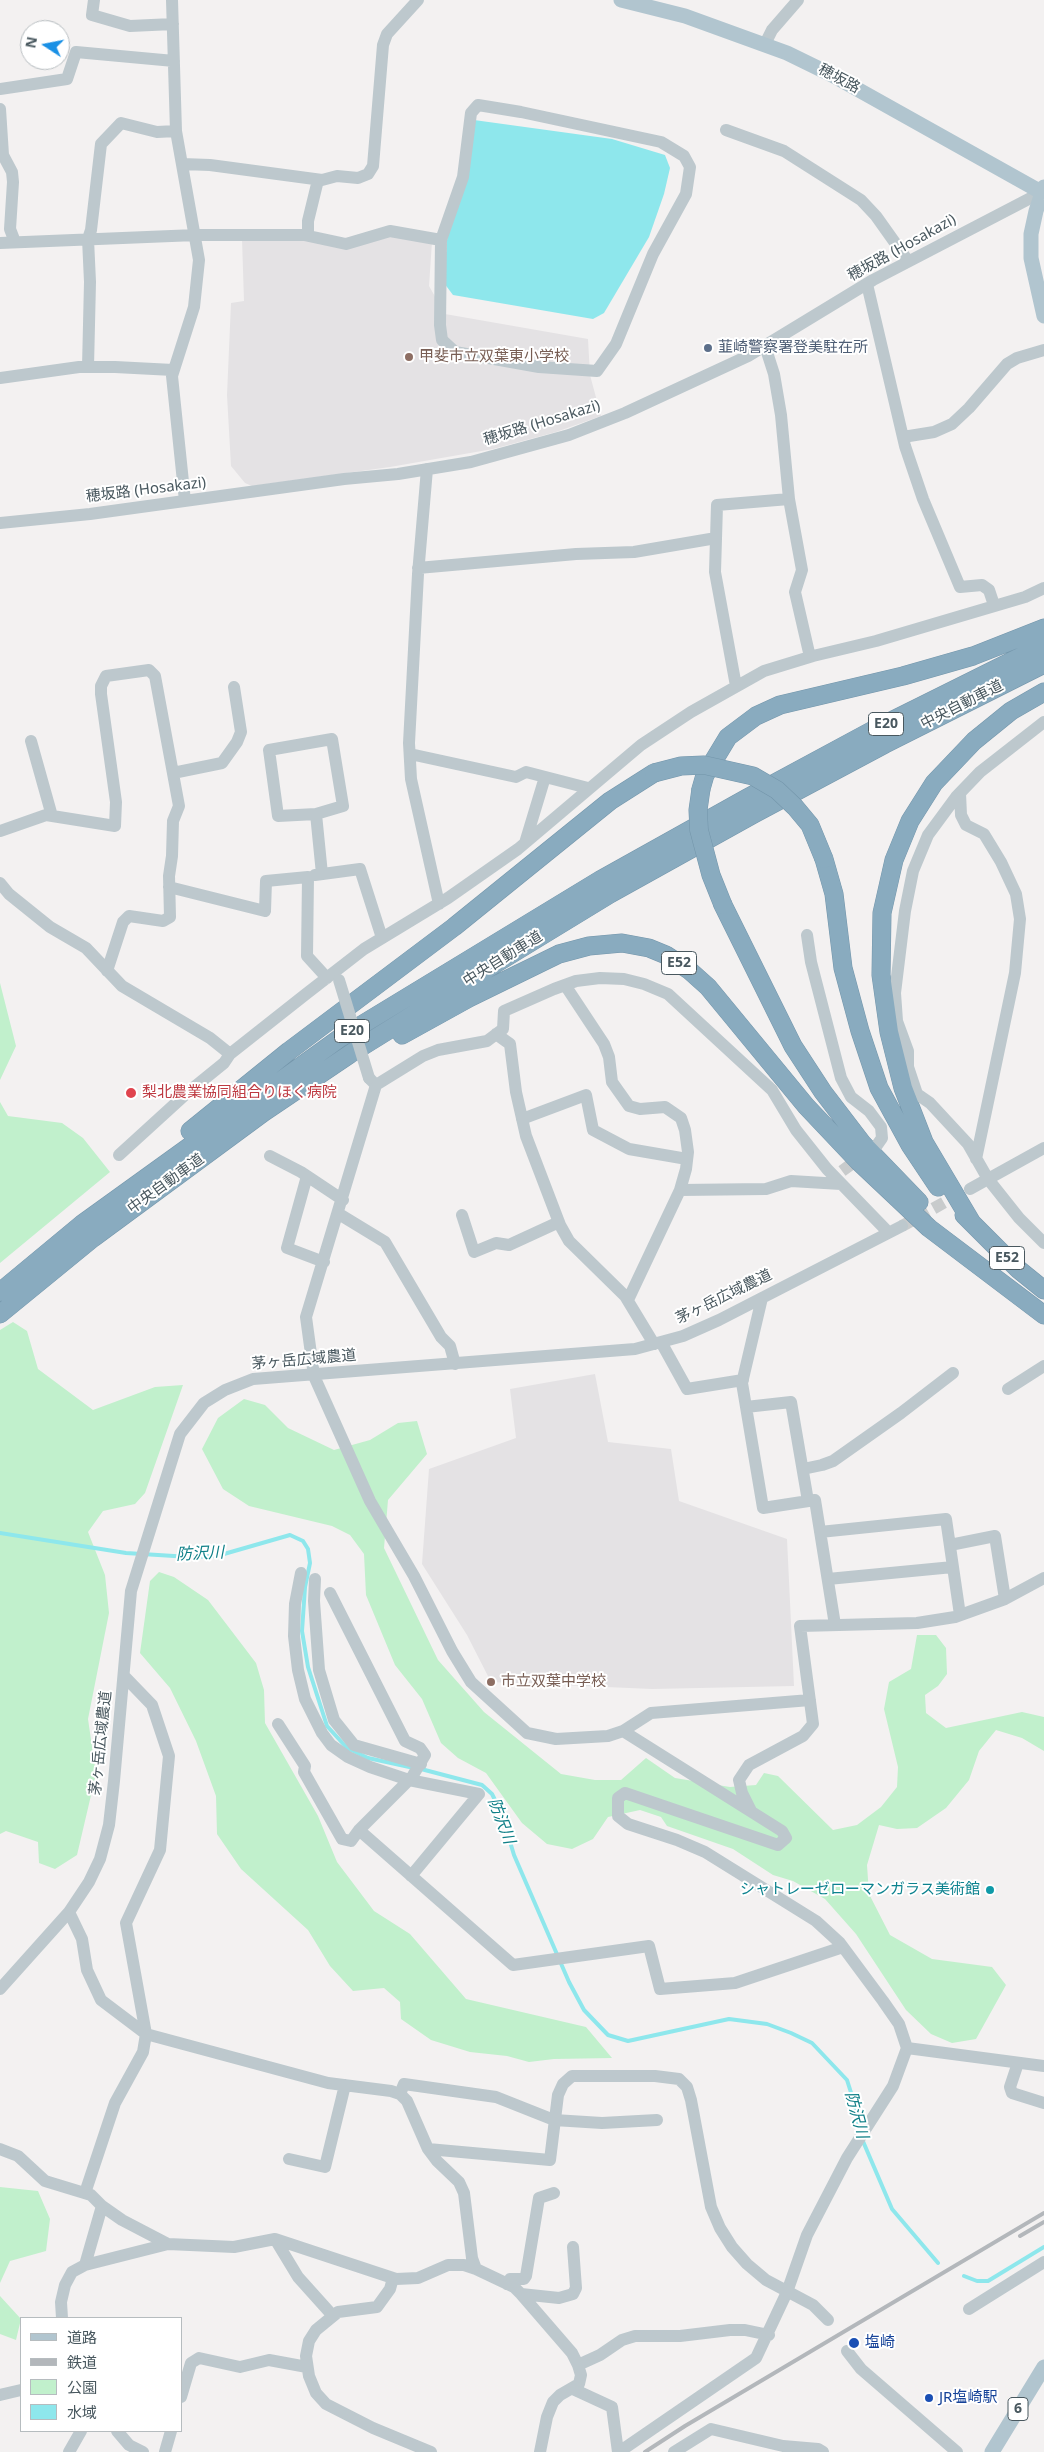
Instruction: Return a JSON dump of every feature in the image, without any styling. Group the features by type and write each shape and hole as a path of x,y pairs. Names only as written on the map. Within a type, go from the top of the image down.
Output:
{"highway":[{"path":"1004,1284 904,1189 862,1143 823,1092 793,1046 711,875 698,830 698,810 704,775 728,737 740,726 764,713 780,705 903,676 973,656 1044,628"},
{"name":"中央自動車道","path":"0,1292 82,1224 340,1038 576,895 747,798 875,729 1044,645"},
{"name":"中央自動車道","path":"0,1314 93,1238 264,1112 350,1054 610,894 884,744 1044,664"},
{"path":"972,1223 924,1142 903,1088 889,1032 881,975 882,913 894,860 910,821 934,783 974,741 1011,711 1044,692"},
{"name":"E52","path":"82,1224 187,1134 289,1051 454,926 610,801 654,773 682,766 704,765 753,776 777,790 795,806 810,825 824,858 834,894 843,968 860,1031 880,1088 910,1145 940,1190 1018,1269 1044,1290"},
{"name":"E52","path":"264,1112 469,998 559,954 589,946 622,943 649,948 666,955 690,970 708,987 806,1106 858,1161 929,1228 1044,1315"}],"main road":[{"name":"穂坂路","path":"622,0 685,16 765,44 832,75 1043,190"},
{"path":"1043,190 1031,234 1031,258 1044,316"},
{"name":"6","path":"992,2452 1044,2367"}],"street":[{"path":"94,0 92,15 130,26 173,24"},
{"path":"172,0 176,131 199,260 194,307 172,376 185,501"},
{"path":"182,164 210,165 318,180 337,176 358,178 368,174 373,166 383,45 387,34 418,0"},
{"path":"765,44 772,30 798,0"},
{"path":"0,89 67,79 76,52 174,61"},
{"path":"478,106 521,112 661,142 684,156 690,167 686,194 652,254 616,344 597,371 538,367 455,352 442,340 440,325 442,240 463,177 472,113 478,106"},
{"path":"0,109 2,155 12,172 10,229 15,242"},
{"path":"88,367 90,282 88,239 91,230 101,144 121,123 157,132 176,131"},
{"path":"726,130 784,151 861,200 876,216 908,261"},
{"path":"308,236 308,221 318,180"},
{"name":"穂坂路 (Hosakazi)","path":"0,523 427,469 471,462 569,435 625,413 764,346 908,261 1043,190"},
{"path":"0,243 196,235 308,236 346,244 390,231 442,240"},
{"path":"867,284 903,437 923,499 960,587 982,585 989,590 994,604"},
{"path":"764,346 774,374 789,499 802,570 795,592 810,657"},
{"path":"903,437 934,432 952,424 969,408 1007,364 1018,358 1044,350"},
{"path":"0,378 39,371 88,367 173,370"},
{"path":"427,469 412,656 410,754 412,779 439,904"},
{"path":"736,686 715,572 717,505 789,499"},
{"path":"418,568 576,554 634,552 716,538"},
{"path":"119,1155 224,1063 230,1054 382,938 439,904 525,843 640,745 736,686 764,671 810,657 876,641 994,604 1025,597 1044,588"},
{"path":"0,831 46,815 115,826 116,802 101,694 106,676 149,670 154,676 180,806 173,821 169,887 170,916 163,921 129,916 123,922 107,970"},
{"path":"173,773 222,763 238,742 241,732 234,687"},
{"path":"1044,722 980,772 960,793 928,835 913,871 905,911 895,993 897,1022 908,1051 908,1067 917,1094 930,1103 968,1144 988,1179 1019,1218 1044,1243"},
{"path":"332,739 343,806 316,814 278,816 269,750 332,739"},
{"path":"30,741 52,816"},
{"path":"410,754 516,777 526,772 588,788"},
{"path":"525,843 545,777"},
{"path":"960,793 963,820 966,825 984,834 1001,862 1016,894 1020,919 1015,973 976,1159"},
{"path":"316,814 322,874"},
{"path":"169,887 265,911 266,881 360,869 382,938"},
{"path":"308,876 307,956 334,976 373,1082 343,1200 306,1317 314,1376 370,1502 414,1576 452,1651 471,1682 527,1733 556,1739 608,1736 622,1731 651,1713 810,1700"},
{"path":"0,883 9,894 50,927 86,948 122,986 210,1038 230,1054"},
{"path":"808,935 811,962 841,1078 851,1097 868,1111 880,1127 882,1138 875,1148"},
{"path":"373,1082 438,1050 487,1041 503,1029 504,1011 576,981 600,978 624,979 644,984 668,994 772,1090 796,1130 888,1232"},
{"path":"565,985 604,1044 609,1057 612,1082 629,1106 640,1109 665,1107 680,1118 685,1130 687,1159 680,1190 628,1300"},
{"path":"496,1034 510,1044 516,1092 526,1136 559,1222 569,1242 628,1300 687,1389 743,1380"},
{"path":"522,1119 586,1095 593,1130 628,1149 687,1159"},
{"path":"970,1189 1044,1148"},
{"path":"270,1156 307,1176 343,1200"},
{"path":"307,1176 287,1248 324,1262"},
{"path":"680,1190 766,1189 791,1181 840,1178"},
{"path":"339,1214 385,1242 440,1337 450,1346 455,1364"},
{"path":"462,1215 474,1252 496,1243 509,1245 559,1222"},
{"name":"茅ヶ岳広域農道","path":"0,1989 69,1912 89,1882 100,1858 109,1825 124,1676 130,1592 180,1434 204,1403 237,1384 262,1378 314,1376 616,1352 657,1343 683,1336 719,1320 902,1226"},
{"path":"762,1298 743,1380 763,1508 814,1500 835,1625"},
{"path":"1008,1389 1044,1366"},
{"path":"803,1469 833,1461 953,1373"},
{"path":"746,1407 791,1402 808,1501"},
{"path":"820,1532 946,1519 960,1616"},
{"path":"950,1545 995,1536 1005,1599"},
{"path":"828,1579 953,1567"},
{"path":"301,1573 294,1604 294,1636 298,1670 305,1699 322,1734 331,1745 348,1757 370,1768 479,1794 411,1876"},
{"path":"315,1578 314,1600 319,1670 334,1720 354,1745 420,1765"},
{"path":"752,1812 742,1794 739,1780 749,1765 803,1736 813,1724 800,1626 917,1623 960,1616 1005,1599 1044,1578"},
{"path":"278,1724 305,1766 304,1772 342,1839 351,1841 359,1830 410,1778 425,1755 420,1748 405,1741 330,1592"},
{"path":"85,2193 115,2103 143,2052 146,2034 126,1923 160,1850 170,1756 152,1705 124,1676"},
{"path":"573,2389 612,2407 618,2452 749,2366 756,2358 769,2335 787,2292 807,2235 856,2144 893,2086 907,2048 899,2024 843,1947 816,1921 705,1852 677,1840 628,1824 618,1816 618,1798 625,1792 778,1845 786,1838 782,1831 622,1731"},
{"path":"359,1830 513,1966 649,1946 660,1989 735,1983 843,1947"},
{"path":"69,1912 82,1939 87,1970 101,2000 146,2034 328,2082 400,2094 407,2101 428,2149 437,2161 459,2182 464,2193 472,2258 476,2269"},
{"path":"907,2048 1044,2066"},
{"path":"1018,2063 1010,2087 1012,2092 1044,2103"},
{"path":"428,2149 550,2160 558,2095 563,2084 572,2076 655,2076 679,2079 687,2087 692,2100 711,2207 720,2228 746,2264 766,2280 813,2305 828,2320"},
{"path":"400,2094 404,2084 496,2097 554,2120 602,2123 657,2120"},
{"path":"289,2159 325,2167 345,2085"},
{"path":"0,2149 18,2156 45,2181 91,2195 102,2206 122,2220 168,2244"},
{"path":"507,2284 510,2279 524,2279 526,2276 539,2198 554,2194"},
{"path":"85,2264 102,2206"},
{"path":"275,2239 298,2277 332,2316"},
{"path":"62,2317 61,2302 72,2272 85,2264 168,2244 234,2247 275,2239 393,2278 406,2280 418,2278 448,2265 464,2265 507,2284 521,2294 572,2353 578,2365 581,2375 579,2384 560,2395 553,2402 547,2417 540,2452"},
{"path":"521,2294 558,2298 573,2294 576,2288 573,2247"},
{"path":"969,2309 1044,2262"},
{"path":"393,2278 390,2289 377,2307 352,2309 332,2316 316,2330 309,2342 306,2356 307,2367 316,2393 326,2404 373,2428 431,2452"},
{"path":"578,2365 600,2355 622,2340 635,2336 680,2336 737,2330 769,2335"},
{"path":"847,2351 861,2369 957,2452"},
{"path":"182,2394 191,2363 199,2358 240,2367 269,2360 307,2367"},
{"path":"0,2396 20,2390"},
{"path":"674,2452 711,2428 783,2446 818,2449 823,2452"},
{"path":"70,2452 80,2432"},
{"path":"118,2432 129,2445 143,2452"},
{"path":"165,2452 171,2432"}],"shaded area":[{"name":"甲斐市立双葉東小学校","path":"387,235 432,242 429,286 445,314 588,339 590,375 601,416 556,432 493,449 390,467 252,486 245,483 231,466 227,395 231,303 244,301 242,239 305,239 347,249"},
{"path":"595,1374 608,1442 671,1449 679,1501 787,1539 794,1686 652,1689 491,1682 467,1635 422,1564 429,1469 516,1438 510,1389"}],"green space":[{"path":"0,983 16,1046 0,1080"},
{"path":"0,1102 8,1116 62,1123 83,1138 110,1172 0,1263"},
{"path":"13,1322 27,1331 38,1369 93,1410 155,1387 183,1385 145,1493 135,1504 103,1511 88,1532 105,1575 109,1613 88,1719 96,1774 77,1855 55,1869 39,1863 38,1842 6,1831 0,1834 0,1330"},
{"path":"244,1399 265,1405 288,1428 334,1450 370,1440 398,1423 417,1421 427,1454 388,1500 384,1548 438,1660 484,1712 561,1774 595,1780 621,1780 646,1758 675,1778 730,1787 756,1785 764,1773 778,1776 833,1830 857,1825 881,1807 897,1787 898,1767 884,1709 889,1682 911,1669 917,1635 936,1635 946,1648 947,1674 938,1686 925,1695 926,1713 946,1728 1022,1712 1044,1717 1044,1751 1022,1738 996,1730 979,1751 969,1780 946,1808 917,1828 897,1829 879,1825 867,1865 869,1894 890,1935 932,1959 992,1967 1006,1985 976,2039 952,2043 931,2034 906,2010 856,1934 825,1899 793,1881 773,1875 733,1849 667,1826 661,1817 640,1810 608,1817 593,1839 572,1849 547,1844 522,1823 486,1773 458,1758 441,1743 422,1699 395,1665 366,1595 364,1554 350,1535 332,1526 249,1506 223,1489 202,1449 218,1418"},
{"path":"159,1572 174,1577 208,1600 256,1663 264,1690 265,1723 318,1816 337,1862 374,1911 410,1934 466,1999 586,2027 612,2058 554,2059 529,2062 507,2056 470,2052 431,2040 401,2019 400,2002 384,1988 353,1991 330,1966 308,1930 241,1869 217,1834 216,1796 196,1741 170,1688 140,1653 150,1581"},
{"path":"0,2187 38,2191 50,2219 46,2251 10,2261 0,2283"},
{"path":"0,2296 20,2318 20,2323 16,2340 0,2334"}],"water":[{"path":"474,120 612,139 665,155 670,168 664,194 649,237 604,313 593,319 453,295 444,283 447,240"}],"waterway":[{"name":"防沢川","path":"0,1533 126,1553 190,1557 217,1556 290,1535 303,1541 308,1549 310,1563 305,1587 302,1631 308,1667 327,1726 347,1748 368,1758 414,1768"},
{"name":"防沢川","path":"421,1769 482,1785 492,1794 501,1812 514,1855 569,1982 584,2010 608,2035 628,2041 729,2019 767,2024 791,2033 812,2043 847,2080 854,2102 860,2133"},
{"name":"防沢川","path":"862,2139 892,2209 938,2263"},
{"name":"防沢川","path":"964,2276 977,2281 988,2281 1044,2247"}],"tunnel":[{"path":"842,1171 864,1155"},
{"path":"902,1226 963,1192"}],"railway":[{"path":"645,2452 685,2426 1044,2213"},
{"path":"1020,2236 1044,2222"}],"place":[{"name":"韮崎警察署登美駐在所","path":"708,348"},
{"name":"甲斐市立双葉東小学校","path":"409,357"},
{"name":"梨北農業協同組合りほく病院","path":"131,1093"},
{"name":"市立双葉中学校","path":"491,1682"},
{"name":"シャトレーゼローマンガラス美術館","path":"990,1890"},
{"name":"塩崎","path":"854,2343"},
{"name":"JR塩崎駅","path":"929,2398"}]}
